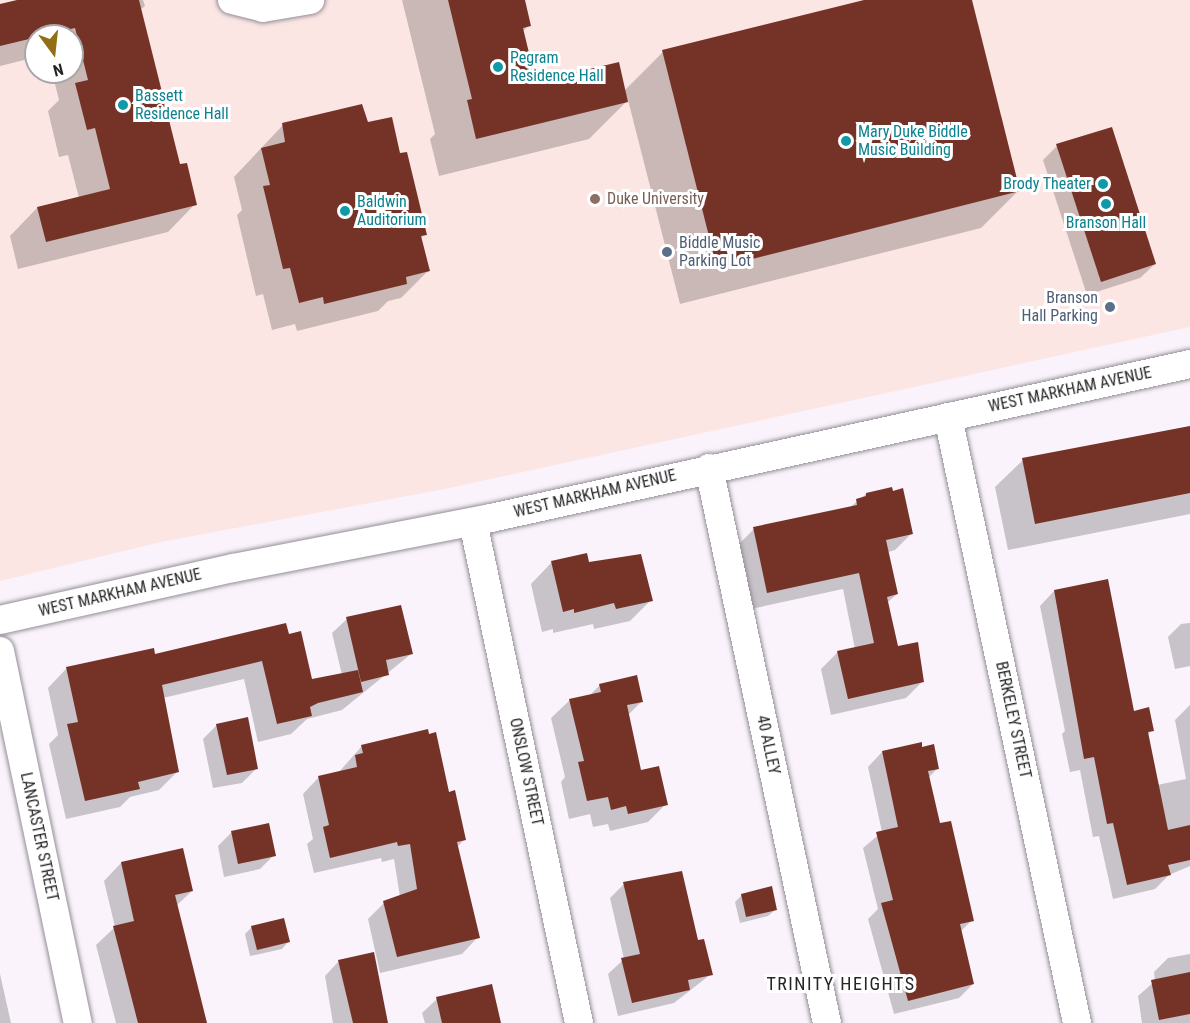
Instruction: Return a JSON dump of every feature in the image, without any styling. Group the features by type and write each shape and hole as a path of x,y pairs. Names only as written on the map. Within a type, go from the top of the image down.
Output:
{"street":[{"path":"232,0 263,8 310,0"},
{"name":"WEST MARKHAM AVENUE","path":"0,620 233,568 473,522 709,468 1190,364"},
{"name":"BERKELEY STREET","path":"948,417 1077,1023"},
{"name":"40 ALLEY","path":"709,468 827,1023"},
{"name":"ONSLOW STREET","path":"473,522 579,1023"},
{"name":"LANCASTER STREET","path":"0,651 78,1023"}],"shaded area":[{"name":"Duke University","path":"0,0 1190,0 1190,327 445,489 161,542 0,581"}],"building":[{"name":"Bassett Residence Hall","path":"17,0 139,0 180,164 187,163 197,205 46,242 37,207 110,189 95,128 87,130 75,84 84,84 84,81 88,80 84,64 84,24 24,24 24,40 0,46 0,4"},
{"name":"Pegram Residence Hall","path":"448,0 525,0 531,26 523,28 536,82 619,62 628,102 476,139 467,100 472,99"},
{"name":"Mary Duke Biddle Music Building","path":"864,0 972,0 1020,191 717,268 662,50"},
{"name":"Baldwin Auditorium","path":"362,104 368,122 392,117 400,153 407,152 427,235 421,236 430,271 406,277 407,284 324,304 323,297 299,303 290,268 283,269 263,186 270,185 261,148 285,142 282,123"},
{"name":"Branson Hall","path":"1112,127 1156,264 1101,282 1056,144"},
{"path":"1190,426 1190,493 1035,524 1022,458"},
{"path":"892,487 893,491 903,488 913,534 886,540 898,594 887,597 898,646 918,642 924,682 848,699 837,651 874,643 859,573 767,593 753,527 857,505 856,499 866,496 866,493"},
{"path":"587,553 589,562 641,554 653,601 616,609 614,603 574,613 574,609 563,612 551,561"},
{"path":"1108,579 1134,711 1149,707 1154,731 1148,732 1168,830 1190,825 1190,860 1168,865 1171,875 1127,885 1113,823 1107,824 1094,757 1084,759 1054,590"},
{"path":"401,605 413,654 386,660 389,675 361,682 346,617"},
{"path":"286,623 289,634 301,631 312,679 358,670 363,692 318,703 310,707 312,716 277,724 262,661 162,685 179,772 138,782 140,789 85,801 67,724 78,722 66,667 154,648 155,654"},
{"path":"637,675 643,702 627,705 641,770 659,766 668,805 628,814 626,806 611,810 608,797 587,801 578,762 584,761 569,699 601,692 599,684"},
{"path":"248,717 258,769 227,775 216,724"},
{"path":"428,729 429,734 436,732 449,792 455,790 466,840 457,842 480,938 397,957 383,901 417,889 410,844 398,846 397,842 330,858 323,827 329,825 318,776 357,767 355,755 363,753 361,745"},
{"path":"922,742 922,747 934,744 939,769 928,771 940,823 951,821 974,921 960,924 974,984 908,1001 881,903 893,900 876,832 898,827 882,751"},
{"path":"269,823 276,856 238,864 231,831"},
{"path":"183,848 193,891 175,895 207,1023 138,1023 113,926 134,921 121,862"},
{"path":"682,871 698,940 704,939 713,975 688,980 690,990 632,1003 621,958 640,954 623,882"},
{"path":"772,886 777,910 746,917 741,894"},
{"path":"284,918 290,942 257,950 251,926"},
{"path":"374,952 388,1023 353,1023 338,960"},
{"path":"1190,972 1190,1014 1159,1020 1151,980"},
{"path":"492,984 501,1023 442,1023 436,997"}],"place":[{"name":"Pegram Residence Hall","path":"498,67"},
{"name":"Bassett Residence Hall","path":"123,105"},
{"name":"Mary Duke Biddle Music Building","path":"846,141"},
{"name":"Brody Theater","path":"1103,184"},
{"name":"Duke University","path":"595,199"},
{"name":"Branson Hall","path":"1106,204"},
{"name":"Baldwin Auditorium","path":"345,211"},
{"name":"Biddle Music Parking Lot","path":"667,252"},
{"name":"Branson Hall Parking","path":"1110,307"}],"district":[{"name":"TRINITY HEIGHTS","path":"841,984"}]}
